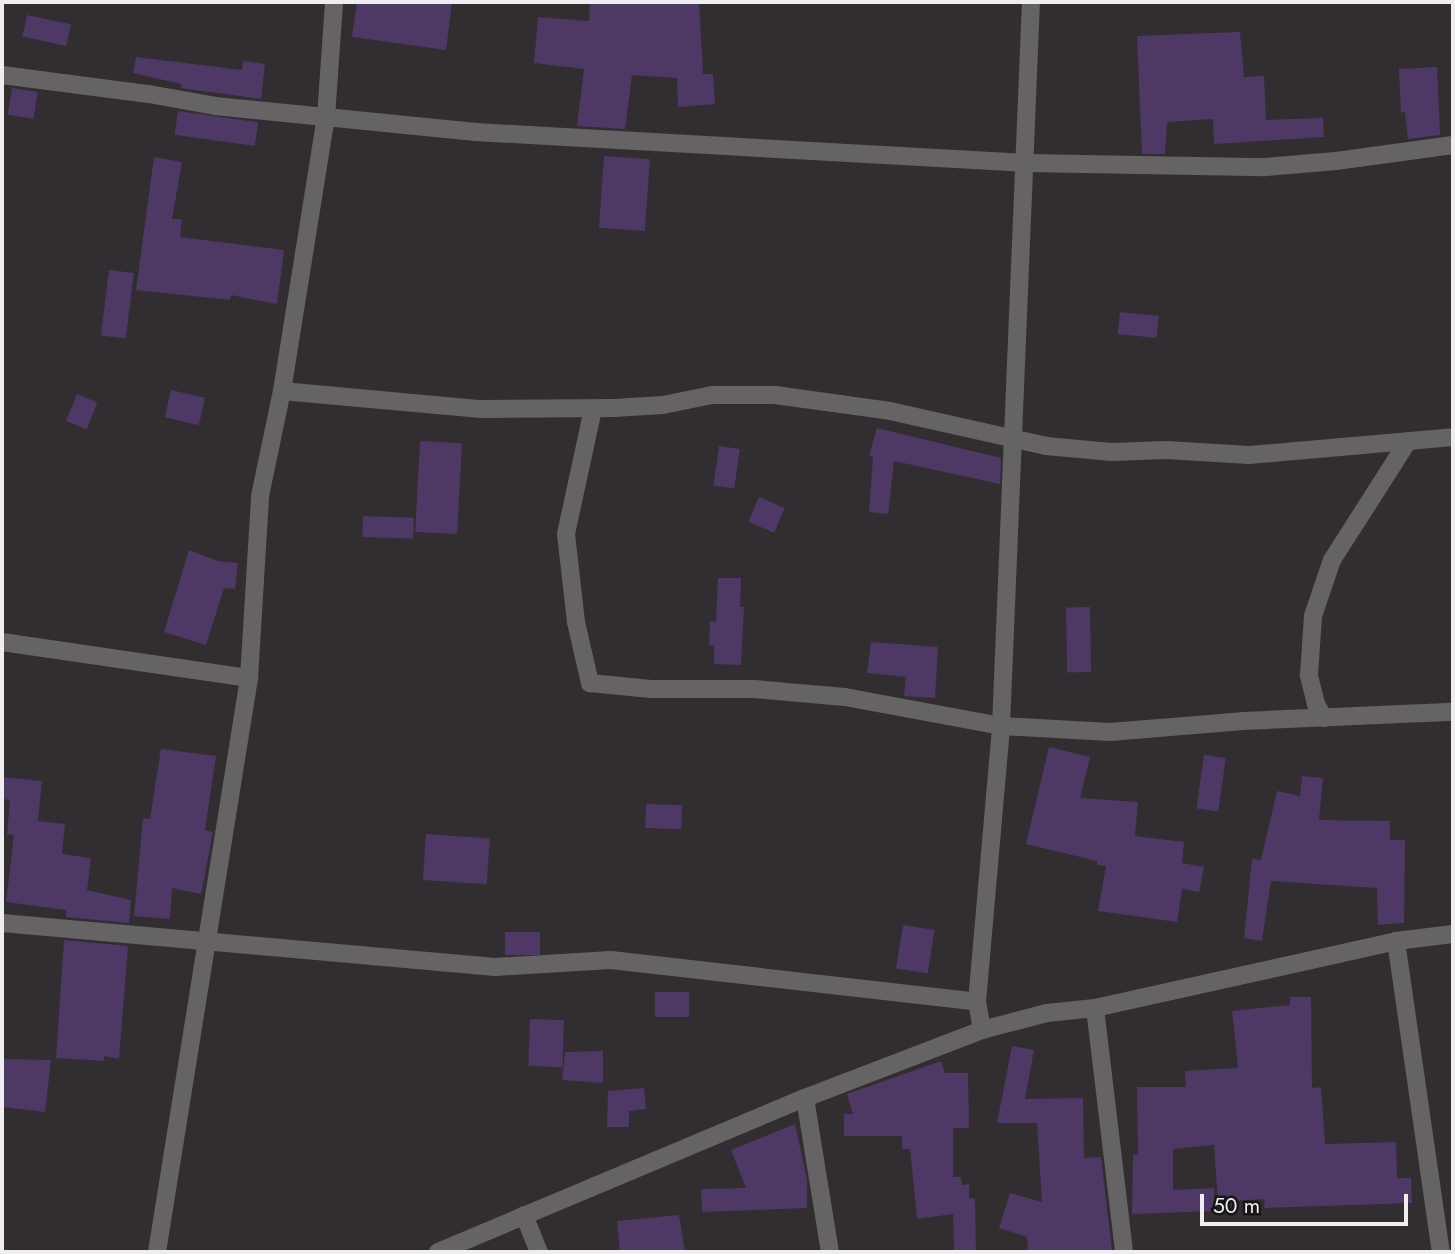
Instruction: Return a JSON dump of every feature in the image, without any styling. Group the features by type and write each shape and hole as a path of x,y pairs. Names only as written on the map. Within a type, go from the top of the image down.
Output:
{"street":[{"path":"157,1252 249,678 260,496 282,391 326,117 334,2"},
{"path":"982,1030 977,1002 1001,726 1031,2"},
{"path":"2,75 149,94 215,106 476,132 1026,163 1266,167 1336,161 1453,145"},
{"path":"282,391 481,409 593,409 663,405 712,395 775,396 890,411 1045,446 1112,452 1166,450 1250,455 1453,437"},
{"path":"593,409 566,534 576,622 590,683 651,689 754,689 845,696 1001,726 1110,732 1453,712"},
{"path":"1324,718 1316,704 1310,675 1313,616 1332,560 1408,442"},
{"path":"2,642 249,678"},
{"path":"2,923 495,967 611,960 977,1002"},
{"path":"438,1252 805,1098 982,1030 1048,1013 1095,1007 1396,940 1453,934"},
{"path":"1396,940 1441,1252"},
{"path":"1095,1007 1124,1252"},
{"path":"805,1098 830,1252"},
{"path":"524,1215 539,1252"}],"building":[{"path":"357,2 452,2 446,50 352,37"},
{"path":"590,2 699,2 703,74 713,74 715,104 678,107 677,78 632,75 625,129 577,126 584,69 534,63 538,17 589,21"},
{"path":"27,15 71,24 66,46 22,37"},
{"path":"1240,32 1244,77 1264,76 1266,120 1323,118 1324,137 1214,144 1213,119 1167,122 1165,154 1142,154 1137,36"},
{"path":"136,57 242,70 243,61 265,64 261,99 181,88 181,84 133,73"},
{"path":"1437,67 1440,135 1408,139 1405,112 1401,113 1399,69"},
{"path":"12,88 38,92 33,119 8,115"},
{"path":"178,111 258,122 255,146 175,135"},
{"path":"604,156 650,159 645,231 599,228"},
{"path":"154,157 182,162 172,219 182,219 180,237 284,250 277,304 231,295 230,300 136,290"},
{"path":"109,270 134,273 126,339 101,336"},
{"path":"1120,312 1159,316 1156,338 1118,334"},
{"path":"171,390 205,398 199,425 165,417"},
{"path":"77,394 97,402 87,429 66,421"},
{"path":"877,428 1001,458 1000,484 894,461 888,514 869,512 873,457 869,456"},
{"path":"420,441 462,443 457,534 415,532"},
{"path":"719,446 740,449 734,489 713,486"},
{"path":"759,497 785,508 774,533 748,522"},
{"path":"363,516 414,518 413,539 362,537"},
{"path":"189,550 218,561 238,563 235,589 224,588 206,645 164,632"},
{"path":"718,578 741,578 740,607 744,607 741,665 714,664 714,645 709,645 710,621 716,622"},
{"path":"1066,607 1090,607 1091,672 1067,672"},
{"path":"871,642 938,647 935,698 904,696 906,677 867,673"},
{"path":"1049,747 1090,757 1080,798 1138,802 1135,836 1184,842 1182,863 1204,867 1199,892 1182,889 1177,922 1098,911 1106,866 1097,865 1097,861 1026,844"},
{"path":"161,749 216,756 205,830 213,832 201,894 172,888 170,919 134,916 143,818 150,819"},
{"path":"1204,755 1226,758 1218,812 1196,808"},
{"path":"1302,776 1323,778 1319,820 1390,821 1390,840 1405,840 1404,923 1378,925 1377,888 1271,881 1262,941 1244,938 1252,859 1261,860 1277,791 1300,796"},
{"path":"2,777 42,781 38,821 65,824 62,854 91,858 87,890 131,900 129,923 66,917 66,910 6,902 14,835 7,834 10,800 2,799"},
{"path":"646,804 682,805 681,829 645,828"},
{"path":"426,834 490,838 487,884 423,880"},
{"path":"903,925 935,930 928,973 896,968"},
{"path":"505,932 540,932 540,955 505,955"},
{"path":"64,940 128,946 119,1059 104,1056 104,1061 56,1058"},
{"path":"655,992 689,992 689,1017 655,1017"},
{"path":"1290,997 1311,997 1312,1088 1321,1087 1325,1144 1396,1142 1397,1178 1411,1178 1412,1203 1264,1208 1265,1199 1218,1202 1214,1145 1173,1149 1173,1190 1214,1188 1215,1211 1132,1214 1133,1155 1138,1155 1137,1087 1186,1087 1185,1071 1238,1068 1232,1011 1290,1005"},
{"path":"530,1019 564,1020 562,1067 528,1066"},
{"path":"1012,1046 1034,1050 1025,1099 1083,1098 1084,1158 1101,1157 1112,1251 1028,1252 1027,1237 999,1228 1010,1193 1042,1202 1037,1123 997,1123"},
{"path":"603,1051 603,1083 562,1080 565,1052"},
{"path":"2,1059 51,1060 45,1112 2,1107"},
{"path":"941,1061 945,1073 968,1073 969,1128 953,1128 953,1177 961,1177 962,1185 969,1184 969,1198 975,1199 976,1252 954,1252 953,1214 917,1219 910,1149 902,1149 902,1136 844,1136 844,1114 853,1114 847,1094"},
{"path":"644,1088 646,1109 629,1111 629,1127 607,1127 608,1091"},
{"path":"795,1124 807,1180 807,1208 702,1212 701,1189 746,1188 731,1150"},
{"path":"679,1215 685,1252 620,1252 617,1221"}]}
